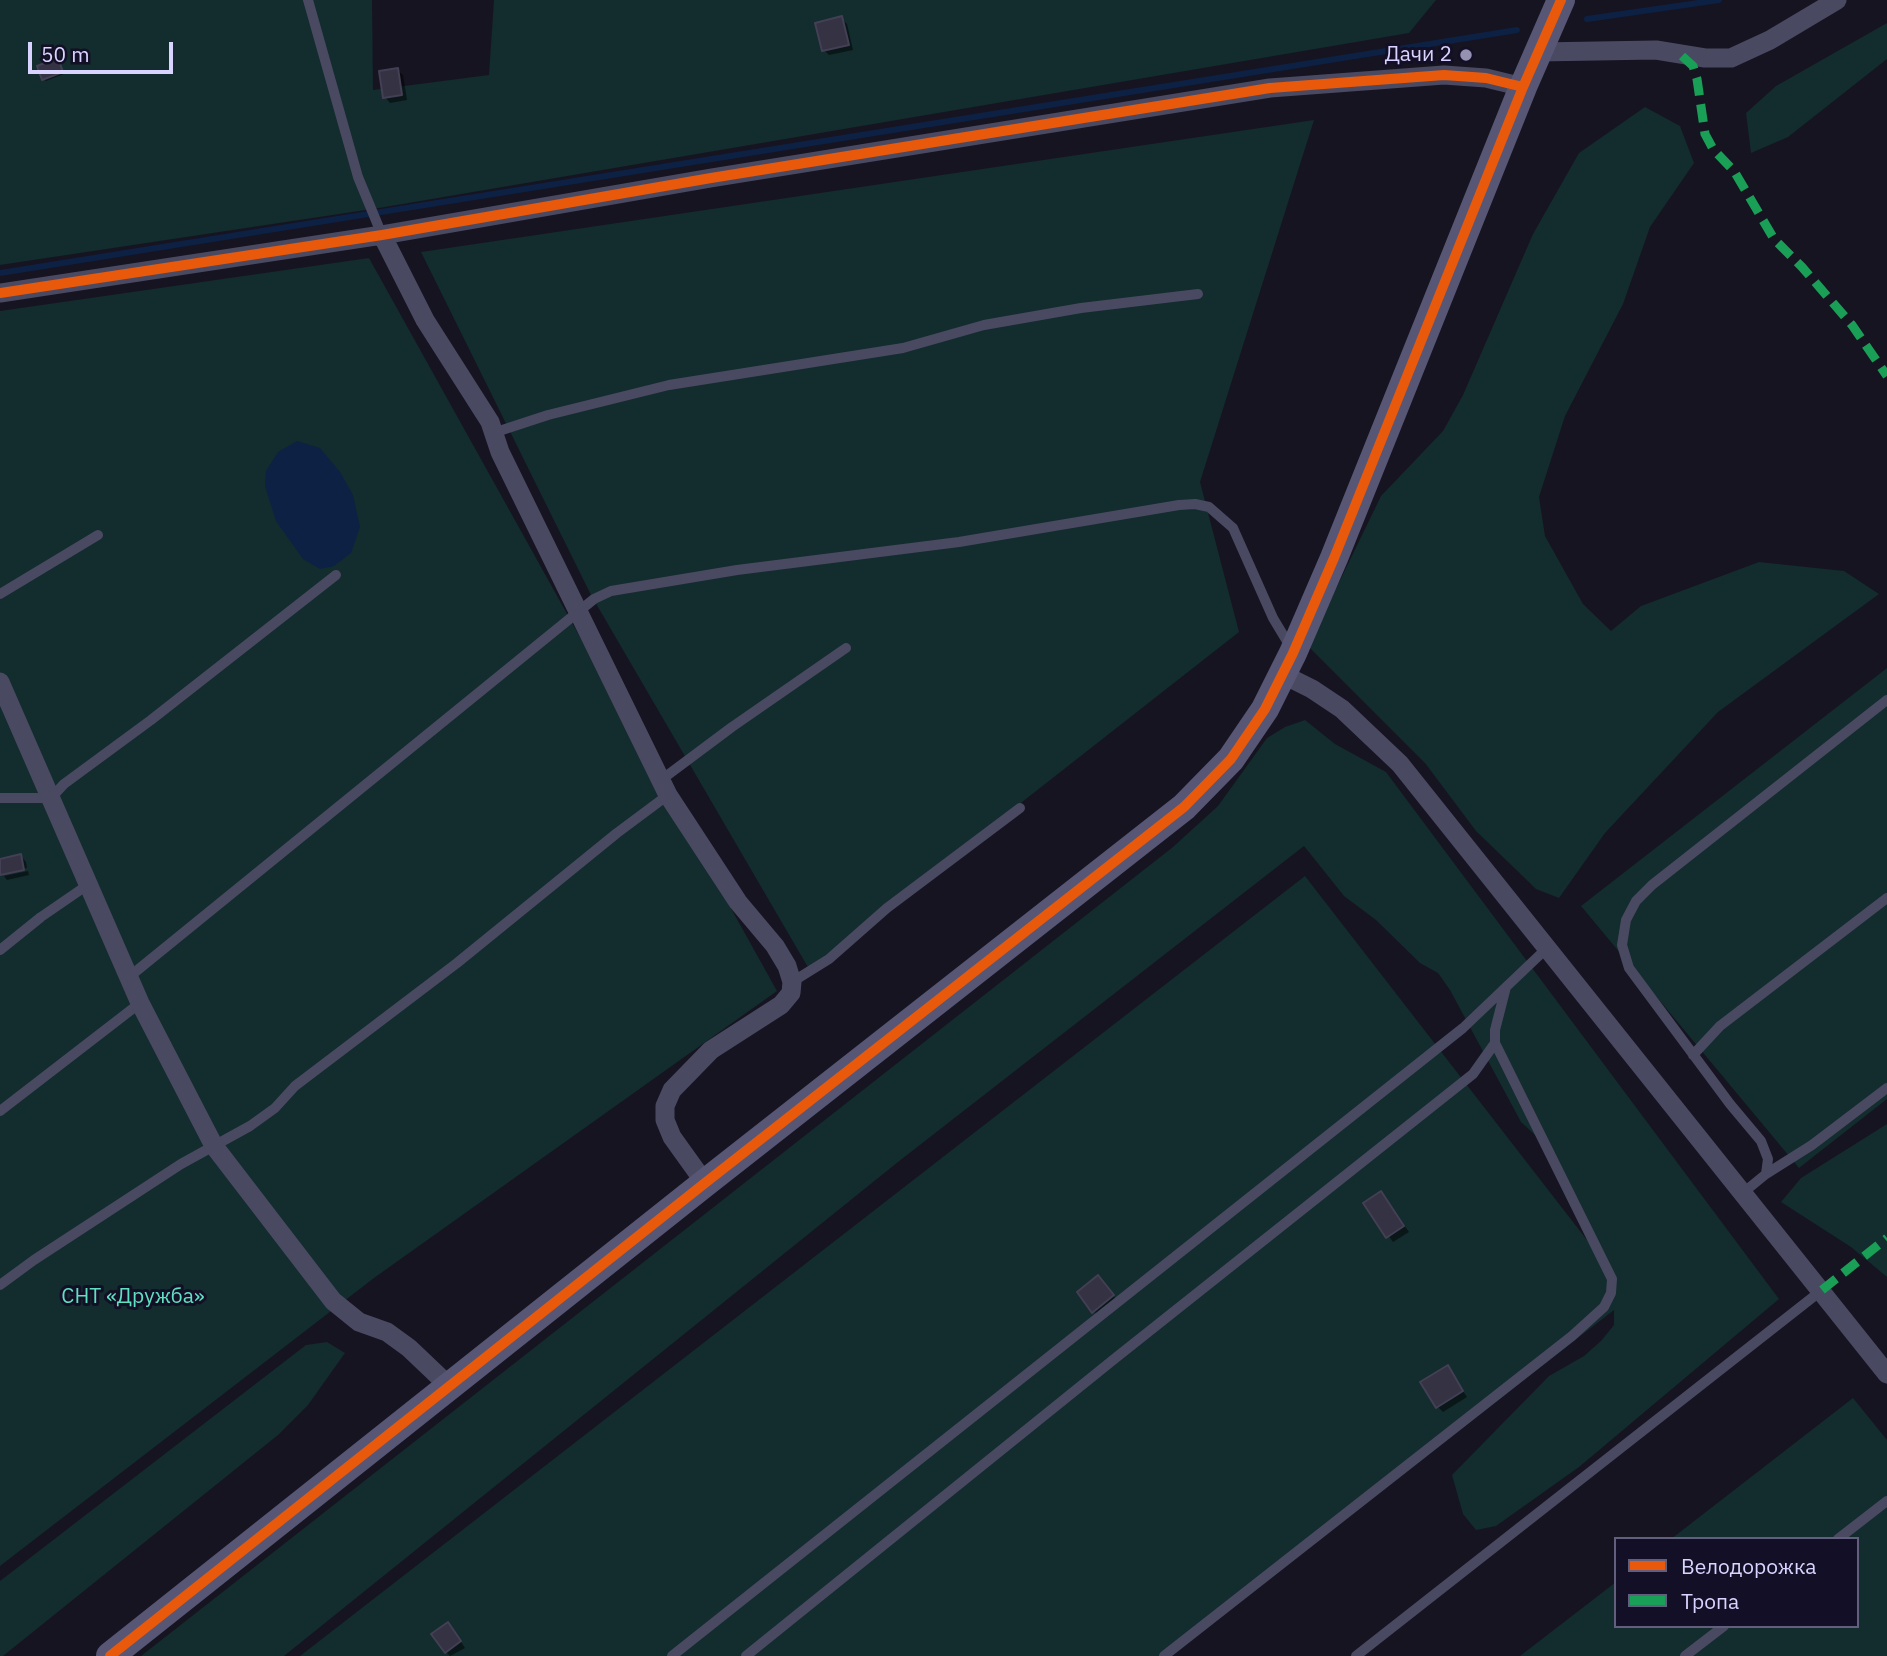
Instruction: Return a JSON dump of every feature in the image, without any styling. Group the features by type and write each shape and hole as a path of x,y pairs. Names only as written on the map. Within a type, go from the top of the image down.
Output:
{"street":[{"path":"110,1656 1184,807 1208,785 1249,735 1288,664 1334,558 1523,87 1561,0"},
{"path":"1538,52 1656,50 1705,58 1731,58 1770,40 1837,0"},
{"path":"0,293 1270,88 1444,75 1486,78 1523,87"},
{"path":"380,230 425,320 490,422 500,452 665,788 738,902 775,946 787,966 792,982 791,993 781,1005 711,1050 672,1090 665,1106 665,1120 672,1137 705,1183"},
{"path":"1288,664 1312,689 1342,709 1400,764 1887,1374"},
{"path":"0,682 140,1003 214,1146 333,1301 359,1322 387,1332 409,1348 450,1387"}],"lane":[{"path":"309,0 355,164 380,230"},
{"path":"493,433 548,415 669,385 903,348 984,326 1069,310 1198,294"},
{"path":"129,977 594,599 611,591 737,570 959,542 1195,504 1209,507 1233,528 1273,618 1288,664"},
{"path":"0,594 98,535"},
{"path":"0,798 51,798 64,784 151,720 336,575"},
{"path":"0,1285 181,1164 250,1126 275,1108 295,1086 457,963 617,833 733,727 846,649"},
{"path":"1766,1174 1768,1159 1761,1141 1730,1104 1629,968 1622,945 1626,920 1636,901 1652,885 1887,700"},
{"path":"792,982 829,959 887,908 1020,808"},
{"path":"0,950 89,884"},
{"path":"1693,1055 1720,1026 1887,898"},
{"path":"672,1656 1463,1028 1547,947"},
{"path":"1164,1656 1572,1336 1604,1307 1611,1293 1612,1279 1495,1043 1495,1030 1506,987"},
{"path":"0,1111 140,1003"},
{"path":"746,1656 1473,1074 1495,1043"},
{"path":"1744,1192 1887,1088"},
{"path":"1356,1656 1822,1290"},
{"path":"1841,1537 1887,1501"},
{"path":"1685,1656 1721,1628"}],"green space":[{"path":"0,0 372,0 373,90 489,75 494,0 1436,0 1409,33 379,208 0,265"},
{"path":"1887,23 1887,59 1788,137 1751,153 1746,113 1776,86"},
{"path":"1645,107 1680,126 1694,163 1650,227 1623,304 1565,416 1539,497 1545,536 1583,604 1611,631 1641,606 1759,562 1844,571 1879,594 1718,712 1605,833 1559,898 1536,889 1476,831 1425,763 1308,646 1381,496 1443,431 1463,395 1533,234 1579,153"},
{"path":"1314,120 1200,482 1239,632 809,969 591,595 421,252"},
{"name":"СНТ «Дружба»","path":"369,258 777,991 374,1278 0,1566 0,311"},
{"path":"1887,668 1887,1099 1799,1168 1581,906"},
{"path":"1305,720 1335,744 1386,772 1779,1299 1579,1467 1496,1526 1476,1530 1463,1514 1452,1475 1549,1376 1584,1356 1601,1341 1614,1325 1614,1310 1168,1656 300,1656 1305,876 1604,1262 1551,1150 1521,1122 1450,990 1438,973 1420,963 1376,920 1344,896 1304,846 898,1162 284,1656 141,1656 1173,847 1218,806 1267,738 1285,727"},
{"path":"1887,1124 1887,1277 1851,1247 1781,1202 1801,1178"},
{"path":"327,1342 345,1353 308,1405 278,1435 0,1656 0,1581 306,1345"},
{"path":"1853,1398 1887,1440 1887,1656 1520,1656 1614,1584 1614,1628 1859,1628 1859,1537 1674,1537"}],"water":[{"path":"297,441 320,448 340,472 353,495 360,527 351,553 334,566 320,569 303,559 276,521 265,486 266,471 278,452"}],"building":[{"path":"842,16 849,45 822,51 815,23"},
{"path":"58,58 63,72 42,80 37,66"},
{"path":"398,68 402,95 383,98 379,71"},
{"path":"21,854 24,870 0,875 0,859"},
{"path":"1381,1191 1404,1226 1386,1238 1363,1203"},
{"path":"1098,1275 1114,1295 1092,1313 1077,1292"},
{"path":"1448,1365 1463,1391 1436,1408 1420,1382"},
{"path":"448,1622 461,1641 445,1653 431,1634"}],"waterway":[{"path":"1587,19 1719,0"},
{"path":"0,273 1517,30"}],"marked path":[{"path":"1682,56 1693,66 1705,134 1713,149 1734,171 1774,239 1852,325 1887,376"},
{"path":"1822,1290 1887,1238"}],"cycle path":[{"path":"110,1656 1184,807 1231,759 1265,709 1293,653 1334,558 1523,87 1561,0"},
{"path":"0,293 382,235 711,178 1270,88 1444,75 1486,78 1523,87"}],"place":[{"name":"Дачи 2","path":"1466,55"}]}
